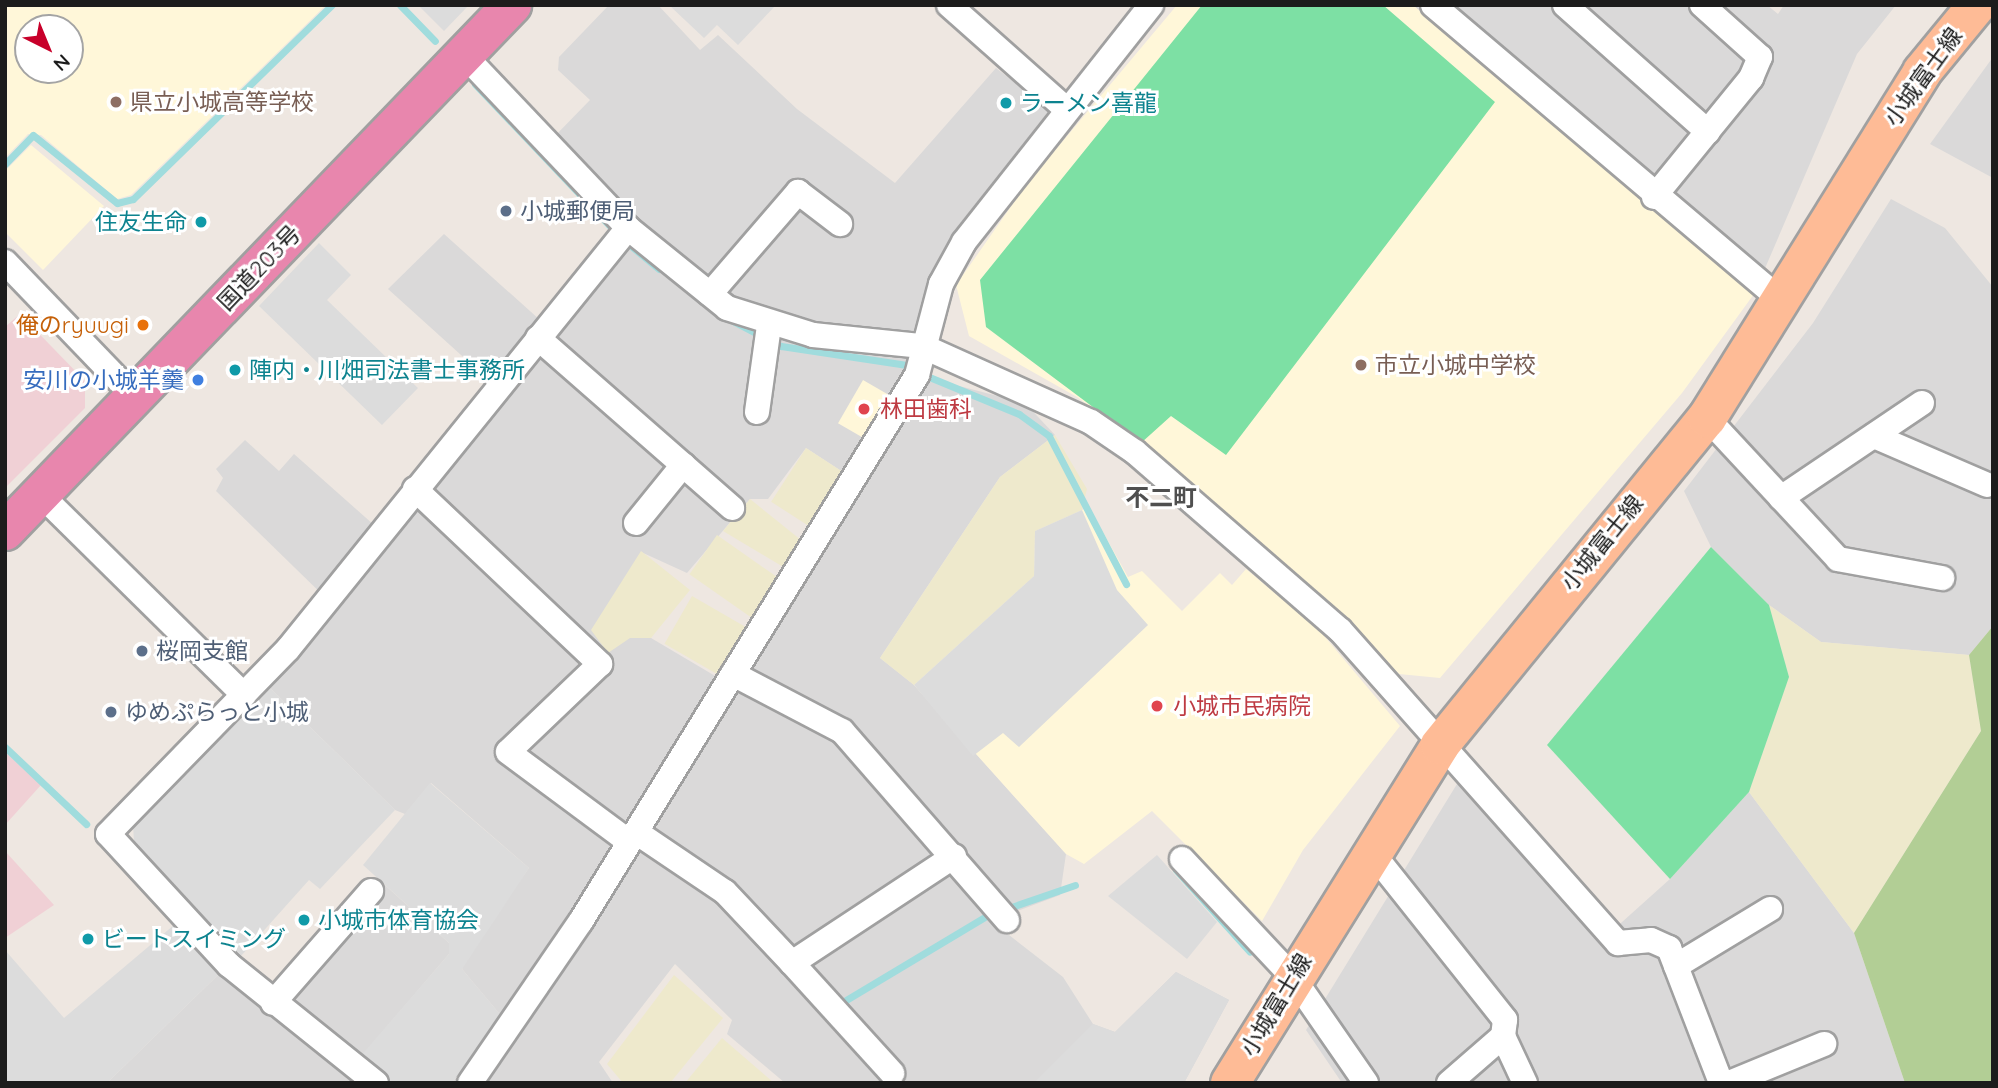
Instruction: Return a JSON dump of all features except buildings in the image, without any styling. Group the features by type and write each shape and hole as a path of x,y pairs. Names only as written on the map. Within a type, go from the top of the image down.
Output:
{"highway":[{"name":"国道203号","path":"5,531 512,5"}],"main road":[{"name":"小城富士線","path":"1230,1083 1370,850 1440,745 1707,418 1784,303 1922,72 1977,5"}],"street":[{"path":"949,5 1065,108"},
{"path":"470,1083 633,837 920,361 941,284 964,242 1065,108 1151,5"},
{"path":"1433,5 1654,197 1784,303"},
{"path":"1565,5 1708,132"},
{"path":"1654,197 1751,78 1760,57 1702,5"},
{"path":"464,55 622,235 768,337 920,361 1091,422 1135,452 1340,629 1618,943 1651,940 1669,948 1721,1083"},
{"path":"710,294 798,192 840,224"},
{"path":"376,1083 273,1003 181,917 108,834 288,649 415,488 622,235"},
{"path":"5,262 135,397"},
{"path":"757,412 768,337"},
{"path":"538,338 732,508"},
{"path":"1781,498 1922,403"},
{"path":"1707,418 1838,559 1942,578"},
{"path":"1874,436 1987,485"},
{"path":"636,523 683,465"},
{"path":"415,488 600,664 508,752 633,837 725,892 891,1073"},
{"path":"41,495 244,695"},
{"path":"733,674 842,731 1003,913"},
{"path":"1370,850 1505,1020 1503,1036 1525,1083"},
{"path":"792,963 954,856"},
{"path":"1182,859 1292,976 1366,1083"},
{"path":"273,1003 371,891"},
{"path":"1676,965 1770,909"},
{"path":"1449,1083 1503,1036"},
{"path":"1729,1083 1824,1044"}],"shaded area":[{"name":"県立小城高等学校","path":"5,5 326,5 131,195 117,199 41,135 28,134 5,158"},
{"path":"418,5 469,5 444,31"},
{"path":"609,5 658,5 700,50 718,35 797,109 895,183 996,68 1053,112 939,271 909,373 1025,403 1055,435 1000,477 880,658 914,685 1066,854 1060,895 991,921 1063,977 1093,1024 1115,1032 1176,972 1229,1000 1184,1083 890,1083 884,1075 878,1083 785,1083 727,1034 732,1020 675,964 599,1062 613,1083 452,1083 503,1018 462,969 468,951 529,868 431,783 405,814 395,810 266,684 334,606 216,491 223,478 216,469 245,440 279,471 294,454 374,525 492,383 388,289 444,234 540,320 627,217 552,139 590,100 558,70 559,57","holes":["806,448 846,474 722,680 651,638 630,638 641,552 687,573 750,499 768,499"]},
{"path":"669,5 776,5 738,45 717,25 704,38"},
{"name":"市立小城中学校","path":"1177,5 1413,5 1754,294 1682,393 1440,678 1399,674 1350,621 1141,443 1077,397 969,336 956,285 1026,185"},
{"path":"1412,5 1767,5 1778,14 1784,5 1896,5 1857,54 1754,294"},
{"path":"1993,57 1993,178 1930,144"},
{"path":"31,145 104,206 43,270 5,232 5,171"},
{"path":"1891,199 1945,228 1993,287 1993,626 1969,655 1821,642 1769,605 1711,547 1684,491 1813,323"},
{"path":"319,243 351,275 327,300 418,388 382,425 259,306"},
{"path":"20,314 85,381 85,408 5,488 5,327"},
{"name":"林田歯科","path":"863,380 889,395 864,438 838,423"},
{"path":"1055,435 1087,489 1082,510 1035,531 1034,576 914,685 880,658 1000,477"},
{"path":"806,448 847,475 812,528 771,502"},
{"path":"750,499 801,540 785,568 723,531"},
{"name":"小城市民病院","path":"1089,507 1128,577 1142,571 1182,611 1220,573 1232,585 1246,569 1320,631 1400,726 1303,850 1262,921 1152,811 1084,864 1066,854 914,685 1034,576 1035,531"},
{"path":"1082,510 1117,590 1148,625 1019,747 1003,733 973,756 914,685 1034,576 1035,531"},
{"path":"717,535 778,578 751,617 689,574"},
{"path":"641,551 690,590 651,638 630,638 608,653 591,630"},
{"path":"692,596 750,630 723,677 664,644"},
{"path":"1769,605 1821,642 1969,655 1981,731 1854,933 1749,792 1789,677"},
{"path":"266,684 395,810 320,889 309,880 240,957 134,843 133,825"},
{"path":"5,752 41,785 5,825"},
{"path":"430,783 529,868 462,969 503,1018 452,1083 391,1083 359,1058 449,954 449,943 363,865"},
{"path":"1457,784 1602,940 1670,879 1749,792 1854,933 1905,1083 1342,1083 1306,1030"},
{"path":"5,851 54,905 5,938"},
{"path":"1157,855 1217,922 1187,959 1108,896"},
{"path":"376,877 449,943 449,954 360,1058 391,1083 107,1083 221,972 262,1005"},
{"path":"174,925 221,972 107,1083 7,1083 5,950 64,1018"},
{"path":"1176,972 1229,1000 1184,1083 1034,1083 1093,1024 1115,1032"},
{"path":"674,975 723,1018 670,1083 623,1083 607,1064"},
{"path":"722,1038 774,1083 685,1083"}],"green space":[{"path":"1202,5 1383,5 1495,102 1226,455 1171,416 1141,443 986,327 980,280"},
{"path":"1711,547 1769,605 1789,677 1749,792 1670,879 1547,745"},
{"path":"1993,626 1993,1083 1905,1083 1854,933 1981,731 1969,655"}],"waterway":[{"path":"5,164 33,135 117,203 133,199 332,5"},
{"path":"400,5 435,41"},
{"path":"475,84 609,225"},
{"path":"625,241 659,269"},
{"path":"725,317 781,346 913,366"},
{"path":"922,374 1019,414 1049,436 1126,584"},
{"path":"5,747 86,824"},
{"path":"1176,870 1250,952"},
{"path":"846,1000 988,915 1075,885"}],"place":[{"name":"県立小城高等学校","path":"116,102"},
{"name":"ラーメン喜龍","path":"1006,103"},
{"name":"小城郵便局","path":"506,211"},
{"name":"住友生命","path":"201,222"},
{"name":"俺のryuugi","path":"143,325"},
{"name":"市立小城中学校","path":"1361,365"},
{"name":"陣内・川畑司法書士事務所","path":"235,370"},
{"name":"安川の小城羊羹","path":"198,380"},
{"name":"林田歯科","path":"864,409"},
{"name":"桜岡支館","path":"142,651"},
{"name":"小城市民病院","path":"1157,706"},
{"name":"ゆめぷらっと小城","path":"111,712"},
{"name":"小城市体育協会","path":"304,920"},
{"name":"ビートスイミング","path":"88,939"}],"district":[{"name":"不二町","path":"1161,498"}]}
